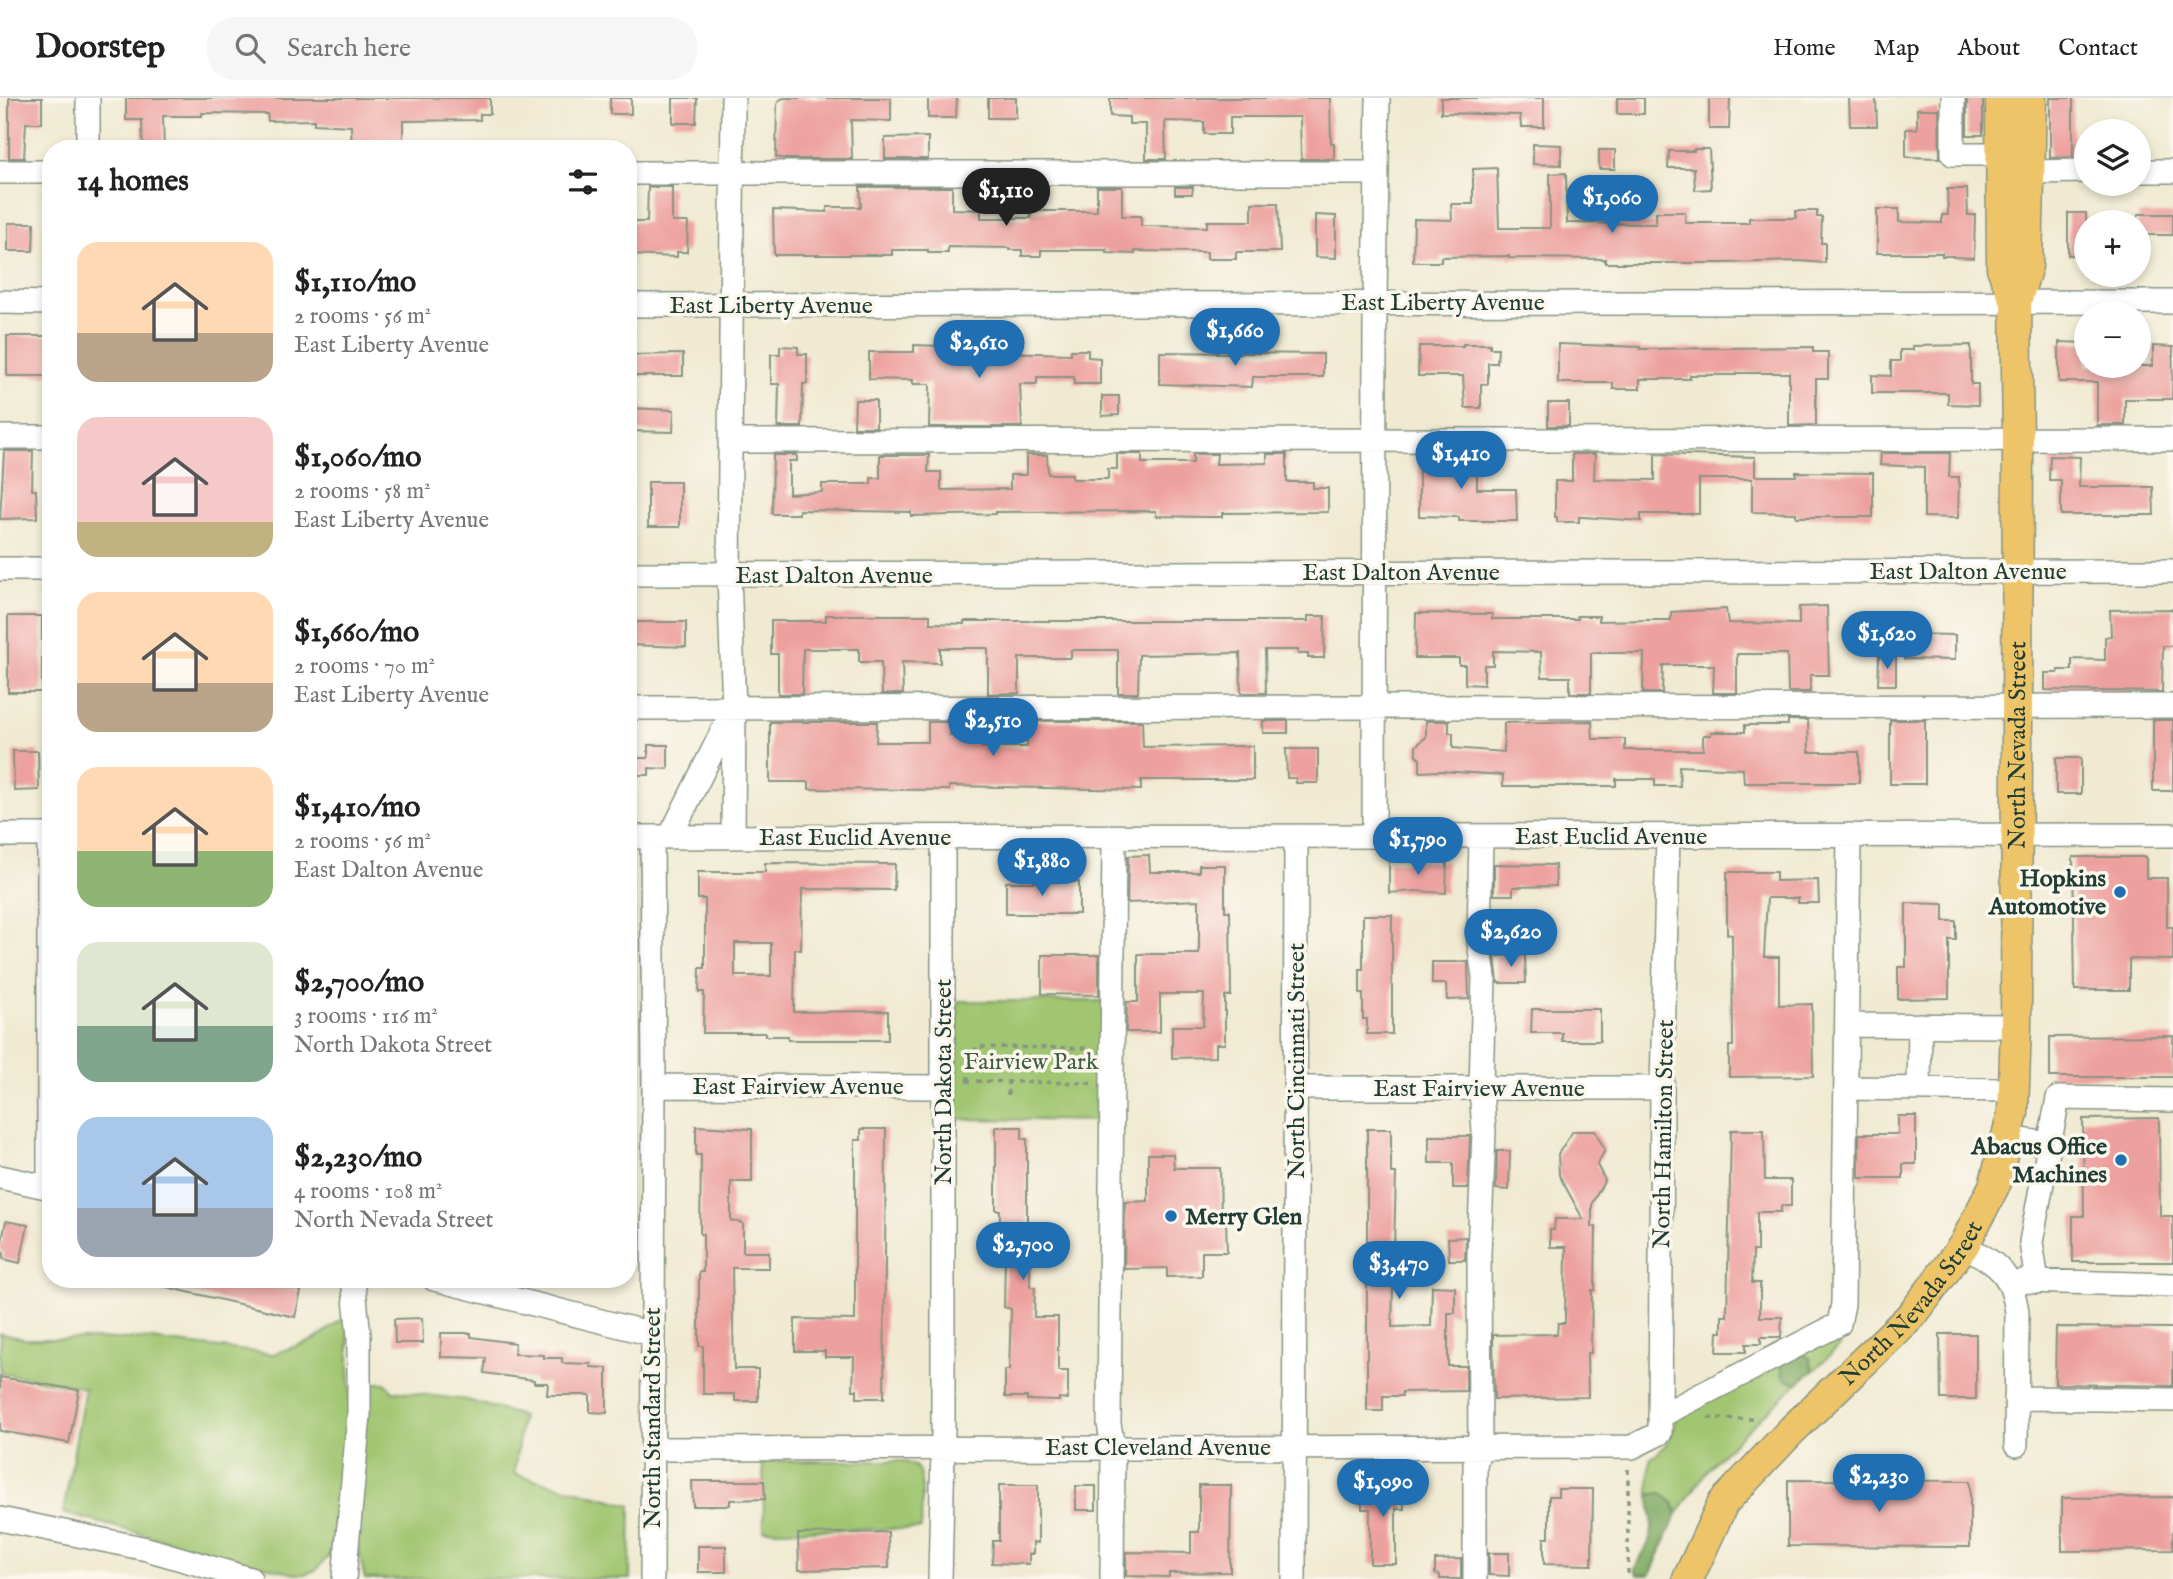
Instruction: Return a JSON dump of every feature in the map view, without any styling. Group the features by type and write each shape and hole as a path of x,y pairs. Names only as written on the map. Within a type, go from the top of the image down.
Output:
{"main road":[{"name":"North Nevada Street","path":"2001,98 2001,268 2016,302"},
{"name":"North Nevada Street","path":"1688,1579 1723,1503 1792,1430 1913,1314 1964,1245 1994,1186 2013,1113 2018,439 2016,302 2027,266 2031,98"}],"street":[{"path":"88,98 88,140"},
{"name":"North Standard Street","path":"733,98 729,575 734,708 733,837"},
{"path":"1374,836 1374,440 1378,98"},
{"path":"1953,98 1953,153 2001,153"},
{"path":"2030,172 2074,171"},
{"path":"2151,171 2173,171"},
{"path":"0,172 42,172"},
{"path":"637,173 1377,173"},
{"path":"0,302 42,303"},
{"name":"East Liberty Avenue","path":"637,305 2173,302"},
{"path":"0,437 42,437"},
{"path":"730,440 2173,439"},
{"path":"0,569 42,569"},
{"name":"East Dalton Avenue","path":"637,574 2173,571"},
{"path":"637,708 2173,706"},
{"name":"North Standard Street","path":"652,1579 654,1086 661,837 734,708"},
{"path":"0,835 42,835"},
{"path":"1849,835 1846,1088 2014,1090"},
{"name":"East Euclid Avenue","path":"637,837 2173,835"},
{"name":"North Cincinnati Street","path":"1294,1579 1296,836"},
{"path":"1475,1579 1475,1473 1480,1447 1479,1253 1484,1132 1481,1088 1484,977 1479,942 1481,836"},
{"name":"North Hamilton Street","path":"1660,1424 1662,1088 1668,836"},
{"name":"North Dakota Street","path":"940,1579 952,1084 943,837"},
{"path":"1112,1579 1113,1447 1109,1424 1114,837"},
{"path":"1847,1025 2015,1026"},
{"path":"1919,1089 1920,1026"},
{"name":"East Fairview Avenue","path":"654,1086 952,1084"},
{"name":"East Fairview Avenue","path":"1296,1087 1662,1088"},
{"name":"East Cleveland Avenue","path":"652,1449 1632,1447 1660,1424 1839,1324 1843,1304 1846,1088"},
{"path":"2037,1282 2031,1242 2058,1098 2173,1100"},
{"path":"2006,1138 2050,1144"},
{"path":"0,1177 42,1185"},
{"path":"1964,1245 2001,1268 2009,1281 2017,1312 2016,1445"},
{"path":"2009,1281 2173,1285"},
{"path":"344,1579 359,1415 359,1336 354,1288"},
{"path":"470,1288 652,1334"},
{"path":"2017,1398 2173,1400"},
{"path":"0,1519 147,1549 204,1572 250,1579"}],"path":[{"path":"952,1084 967,1081 1096,1083 1086,1048 1072,1047 976,1047 967,1081"},
{"path":"1008,1082 1008,1094"},
{"path":"1704,1418 1754,1419"},
{"path":"1628,1466 1628,1579"}],"green space":[{"name":"Fairview Park","path":"958,1001 1105,1001 1104,1121 957,1119"},
{"path":"348,1315 351,1440 336,1540 328,1557 316,1570 306,1574 295,1574 63,1513 85,1388 0,1373 0,1333 25,1339 142,1339 273,1354 314,1340"},
{"path":"1830,1333 1840,1346 1813,1371 1810,1358 1797,1351"},
{"path":"1797,1351 1810,1358 1813,1371 1798,1383 1784,1378 1780,1360"},
{"path":"1780,1360 1784,1378 1798,1383 1708,1469 1677,1514 1674,1503 1661,1493 1649,1495 1650,1459 1662,1450 1670,1439 1677,1411"},
{"path":"363,1383 385,1383 393,1391 467,1400 522,1416 514,1474 631,1505 630,1579 365,1579 357,1545"},
{"path":"763,1461 902,1461 912,1465 917,1468 921,1480 921,1529 764,1530"},
{"path":"1661,1493 1674,1503 1677,1514 1650,1575 1638,1575 1634,1569 1651,1534 1649,1495"}],"building":[{"path":"9,98 42,98 42,123 26,123 24,158 9,158"},
{"path":"126,98 490,98 490,114 480,114 480,120 403,121 403,140 352,140 351,126 314,124 314,120 268,121 267,114 202,113 202,116 163,116 164,140 143,140 142,120 126,120"},
{"path":"610,98 631,98 631,114 610,114"},
{"path":"673,98 697,98 696,123 673,123"},
{"path":"891,98 891,121 851,120 852,159 785,159 776,157 777,105 779,100"},
{"path":"928,98 957,98 956,118 928,118"},
{"path":"988,98 1016,98 1016,118 988,118"},
{"path":"1110,98 1330,98 1334,159 1301,159 1300,117 1230,117 1230,134 1204,134 1204,122 1165,121 1166,159 1146,159 1146,124 1129,124 1129,117 1110,116"},
{"path":"1441,98 1544,98 1544,127 1521,127 1520,115 1441,113"},
{"path":"1617,98 1644,98 1644,114 1617,114"},
{"path":"1709,98 1730,98 1729,129 1709,129"},
{"path":"1849,98 1876,98 1877,126 1850,126"},
{"path":"1967,98 1983,98 1983,135 1967,135"},
{"path":"2050,98 2073,98 2073,157 2050,158"},
{"path":"1917,109 1939,109 1940,158 1906,157 1906,129 1917,129"},
{"path":"928,137 928,159 885,159 885,138"},
{"path":"1533,144 1561,145 1561,165 1533,164"},
{"path":"1709,149 1711,189 1695,190 1694,168 1668,168 1669,151"},
{"path":"1599,150 1615,150 1615,169 1599,169"},
{"path":"1497,168 1499,228 1550,228 1550,174 1566,173 1567,223 1656,224 1656,212 1685,212 1685,223 1749,223 1749,218 1796,218 1796,211 1817,211 1817,217 1822,217 1821,243 1825,243 1825,263 1605,263 1605,259 1509,256 1441,257 1441,262 1413,262 1414,219 1452,220 1451,204 1473,204 1473,169"},
{"path":"648,187 672,187 672,222 688,222 687,252 677,252 677,257 637,255 637,222 647,222"},
{"path":"860,187 952,187 952,209 981,210 981,218 1031,218 1031,211 1097,211 1097,187 1122,187 1122,216 1141,216 1141,226 1207,227 1207,221 1252,221 1252,203 1278,203 1280,252 1236,252 1236,259 1207,259 1207,252 1135,251 1135,254 1107,253 1107,250 1041,250 1041,256 1022,256 1022,250 1009,248 948,247 948,253 892,250 892,255 774,255 773,210 827,212 827,207 861,207"},
{"path":"1175,187 1193,187 1192,194 1175,194"},
{"path":"1947,189 1967,189 1968,215 1975,215 1974,258 1942,256 1942,253 1877,253 1877,209 1899,209 1899,222 1942,223 1942,215 1948,215"},
{"path":"2068,213 2074,213 2074,255 2068,255"},
{"path":"2151,214 2173,214 2173,235 2151,235"},
{"path":"1315,215 1336,216 1336,258 1315,257"},
{"path":"8,223 34,223 33,251 8,251"},
{"path":"7,336 42,336 42,376 7,376"},
{"path":"2059,342 2074,343 2074,378 2151,378 2153,346 2173,347 2172,399 2125,399 2125,425 2097,425 2097,382 2059,382"},
{"path":"1490,344 1490,348 1498,348 1497,363 1488,363 1488,384 1481,384 1481,408 1465,408 1463,376 1418,376 1419,346"},
{"path":"1558,344 1640,349 1813,347 1813,352 1828,352 1828,379 1816,379 1816,425 1789,426 1789,373 1736,373 1690,375 1690,379 1640,379 1640,389 1613,389 1613,383 1558,383"},
{"path":"914,345 997,348 997,352 1071,354 1071,350 1088,350 1088,357 1100,358 1100,384 1074,384 1074,377 1037,377 1037,384 1020,384 1022,427 929,427 930,384 913,384 913,380 869,379 869,352 914,352"},
{"path":"1971,345 1971,384 1978,384 1978,405 1948,404 1948,393 1872,393 1872,375 1891,376 1891,361 1900,361 1900,350 1913,350 1912,346"},
{"path":"780,346 798,347 798,354 807,354 802,427 778,427 779,384 771,384 771,354 780,354"},
{"path":"1160,352 1323,354 1323,377 1253,377 1252,387 1160,384"},
{"path":"683,354 683,376 637,376 637,355"},
{"path":"1102,396 1119,396 1119,415 1102,416"},
{"path":"855,400 876,400 876,427 854,427"},
{"path":"1548,403 1569,403 1569,426 1548,426"},
{"path":"637,408 674,410 673,432 637,431"},
{"path":"4,451 33,451 32,490 36,490 37,518 0,519"},
{"path":"1881,453 1950,453 1949,477 1959,477 1958,518 1924,517 1924,467 1880,465"},
{"path":"1117,454 1142,454 1142,463 1193,463 1193,454 1217,454 1216,464 1267,463 1267,454 1287,454 1287,482 1313,482 1313,488 1328,488 1328,512 1222,513 1222,517 1156,516 1156,511 995,512 911,516 911,512 799,510 799,514 772,514 773,455 797,455 797,461 789,461 789,494 822,492 822,484 871,484 871,478 880,478 880,455 929,455 928,472 941,472 941,490 1010,489 1010,475 1026,475 1026,455 1047,455 1048,474 1072,474 1072,479 1108,479 1108,469 1117,469"},
{"path":"1419,454 1477,454 1477,489 1516,489 1517,521 1459,521 1459,517 1419,516"},
{"path":"1572,454 1595,454 1594,479 1655,480 1655,454 1755,457 1755,476 1796,476 1796,472 1873,473 1873,517 1796,517 1796,513 1752,512 1752,479 1699,479 1699,514 1641,514 1641,521 1579,517 1579,522 1557,522 1555,481 1572,481"},
{"path":"2050,456 2080,457 2079,487 2153,487 2154,515 2061,515 2061,480 2049,480"},
{"path":"648,482 680,482 680,527 648,527"},
{"path":"1827,606 1829,675 1810,675 1810,692 1788,692 1787,654 1737,654 1737,693 1713,693 1714,665 1663,665 1662,693 1643,693 1644,653 1591,653 1591,693 1570,693 1570,677 1542,677 1541,652 1493,651 1493,665 1484,665 1484,685 1465,684 1465,665 1459,665 1459,658 1415,658 1416,613 1492,614 1492,619 1578,619 1577,616 1599,616 1599,621 1671,620 1671,612 1726,609 1728,623 1799,624 1799,607"},
{"path":"2173,609 2173,646 2163,646 2162,692 2045,690 2045,673 2072,670 2072,659 2105,660 2105,637 2111,636 2110,610"},
{"path":"826,615 930,615 930,623 964,624 964,621 1308,621 1308,616 1325,616 1324,658 1308,658 1308,654 1298,654 1298,650 1265,650 1266,693 1241,693 1240,653 1139,655 1138,693 1118,693 1118,650 1071,650 1071,658 1019,658 1019,693 988,694 988,648 940,648 940,663 902,662 903,694 882,694 881,662 859,662 859,649 803,649 802,694 778,694 778,654 771,654 771,621 826,621"},
{"path":"8,616 42,616 42,692 8,692"},
{"path":"637,622 686,622 686,647 637,645"},
{"path":"1903,634 1955,635 1955,660 1904,659"},
{"path":"1879,656 1896,656 1896,685 1878,685"},
{"path":"1788,720 1808,720 1809,752 1859,752 1859,783 1744,783 1743,769 1679,766 1680,786 1655,786 1655,779 1616,779 1616,786 1503,786 1503,775 1420,772 1420,759 1416,755 1416,746 1426,737 1426,721 1449,721 1449,733 1453,733 1453,748 1504,752 1504,723 1592,721 1593,739 1625,739 1625,750 1703,750 1703,735 1711,735 1711,732 1745,732 1745,725 1788,725"},
{"path":"1890,720 1925,720 1925,784 1890,784"},
{"path":"2153,720 2173,720 2173,791 2153,791"},
{"path":"1027,721 1142,721 1143,747 1253,746 1253,780 1141,780 1141,790 949,786 949,790 809,789 809,782 770,782 770,722 877,722 876,742 928,742 928,722 951,722 950,735 982,735 982,747 1027,747"},
{"path":"1263,721 1288,721 1288,733 1263,733"},
{"path":"648,745 668,745 668,769 649,768 649,775 637,775 637,758 648,758"},
{"path":"1286,749 1318,749 1318,783 1296,783 1296,778 1287,778"},
{"path":"13,751 38,751 39,790 14,791"},
{"path":"2056,758 2081,758 2081,794 2056,794"},
{"path":"1149,855 1150,872 1199,872 1199,865 1225,865 1225,911 1230,911 1231,996 1225,996 1225,1044 1216,1044 1216,1057 1172,1058 1172,1026 1203,1026 1204,994 1160,994 1160,1032 1126,1032 1127,1002 1138,1002 1138,954 1199,954 1199,900 1127,903 1128,856"},
{"path":"2073,857 2146,857 2146,878 2167,878 2167,927 2173,927 2173,960 2129,959 2129,990 2075,990"},
{"path":"1389,861 1447,862 1446,893 1389,893"},
{"path":"765,863 895,864 894,890 802,889 801,950 795,949 794,1012 888,1011 888,1040 788,1040 788,1036 766,1036 766,1033 703,1033 704,992 699,992 700,968 705,968 705,899 698,899 698,872 765,872","holes":["735,943 771,943 771,976 735,976"]},
{"path":"1494,864 1555,865 1556,886 1513,887 1513,895 1494,895"},
{"path":"1727,872 1776,872 1776,881 1818,880 1819,903 1798,903 1798,898 1767,898 1764,957 1779,957 1779,1005 1812,1004 1813,1076 1729,1077 1729,1046 1733,1046 1732,935 1727,934"},
{"path":"1006,882 1079,882 1079,914 1006,914"},
{"path":"1906,903 1944,904 1944,921 1956,921 1956,940 1949,940 1949,998 1898,999 1898,967 1906,967"},
{"path":"1363,915 1392,915 1392,1034 1367,1034 1367,1019 1363,1019 1360,969 1363,969"},
{"path":"1042,955 1099,955 1099,995 1042,994"},
{"path":"1525,955 1526,983 1498,983 1495,956"},
{"path":"1432,962 1468,962 1469,999 1447,1000 1446,984 1432,984"},
{"path":"1532,1009 1600,1009 1600,1041 1562,1041 1562,1033 1531,1033"},
{"path":"2173,1036 2173,1077 2050,1077 2050,1037"},
{"path":"1898,1116 1916,1116 1916,1164 1903,1164 1903,1178 1859,1178 1859,1134 1898,1134"},
{"path":"2159,1118 2160,1216 2173,1216 2173,1262 2073,1262 2073,1216 2084,1216 2083,1119"},
{"path":"696,1126 752,1129 752,1182 731,1182 731,1221 743,1223 743,1252 769,1252 769,1268 732,1268 734,1369 758,1369 758,1401 735,1401 735,1394 703,1394 703,1346 699,1346 699,1272 703,1272 703,1234 700,1234 701,1155 696,1155"},
{"path":"996,1127 1022,1127 1022,1139 1027,1139 1027,1237 1031,1237 1030,1287 1035,1288 1034,1317 1058,1317 1058,1371 1068,1371 1068,1399 1027,1400 1027,1397 1005,1397 1005,1370 1009,1370 1011,1309 1004,1307 1005,1258 999,1258"},
{"path":"861,1129 886,1129 884,1398 857,1398 857,1390 853,1390 854,1357 825,1357 825,1351 795,1351 795,1319 855,1320 855,1140 861,1140"},
{"path":"1367,1129 1391,1129 1391,1173 1396,1173 1392,1327 1431,1326 1432,1286 1455,1287 1455,1313 1448,1313 1448,1366 1466,1366 1466,1391 1402,1392 1402,1396 1383,1396 1383,1411 1367,1411"},
{"path":"1731,1130 1764,1130 1765,1180 1791,1180 1791,1206 1781,1206 1781,1212 1757,1212 1757,1251 1753,1251 1752,1283 1760,1283 1760,1317 1782,1317 1781,1337 1761,1337 1761,1344 1746,1344 1746,1352 1717,1352 1718,1332 1722,1332 1722,1316 1727,1316"},
{"path":"1573,1131 1595,1131 1605,1150 1597,1165 1605,1180 1592,1203 1592,1227 1596,1227 1595,1290 1592,1290 1591,1353 1587,1353 1588,1397 1494,1399 1493,1335 1557,1334 1558,1323 1565,1323 1566,1247 1550,1247 1550,1230 1554,1230 1555,1219 1583,1219 1559,1175 1558,1154"},
{"path":"1429,1136 1470,1136 1468,1188 1453,1188 1453,1163 1429,1163"},
{"path":"1497,1151 1510,1151 1509,1190 1496,1189"},
{"name":"Merry Glen","path":"1148,1154 1173,1154 1174,1168 1220,1168 1221,1219 1226,1219 1227,1252 1202,1252 1202,1276 1167,1277 1167,1268 1124,1269 1125,1202 1148,1201"},
{"path":"6,1221 28,1225 20,1263 3,1259 4,1252 0,1251"},
{"path":"1466,1237 1465,1260 1449,1260 1448,1238"},
{"path":"171,1288 289,1288 301,1291 295,1317"},
{"path":"422,1318 423,1343 395,1343 394,1319"},
{"path":"2056,1327 2173,1328 2173,1386 2055,1384"},
{"path":"441,1333 471,1333 471,1337 515,1343 514,1354 544,1355 544,1358 562,1358 562,1363 591,1364 591,1367 607,1368 607,1413 590,1412 590,1395 547,1395 548,1383 534,1383 534,1380 484,1373 486,1358 441,1357"},
{"path":"1940,1334 1976,1334 1976,1399 1941,1399"},
{"path":"0,1377 79,1390 69,1443 0,1431"},
{"path":"1788,1480 1970,1481 1970,1547 1788,1546"},
{"path":"692,1481 764,1481 765,1499 730,1500 730,1505 725,1506 693,1506"},
{"path":"1362,1483 1403,1483 1404,1509 1396,1509 1396,1564 1370,1564 1370,1509 1362,1509"},
{"path":"999,1485 1038,1485 1038,1543 1033,1542 1033,1554 1029,1554 1029,1564 992,1563 993,1541 999,1541"},
{"path":"1199,1485 1231,1485 1230,1572 1169,1573 1169,1577 1126,1576 1126,1552 1191,1553 1191,1532 1199,1532"},
{"path":"1076,1486 1096,1486 1096,1510 1076,1510"},
{"path":"1558,1489 1593,1489 1592,1565 1544,1564 1544,1538 1549,1538 1549,1496 1558,1496"},
{"path":"2173,1497 2173,1550 2062,1551 2062,1498"},
{"path":"888,1532 889,1568 799,1570 798,1534"},
{"path":"698,1546 726,1546 726,1572 698,1572"},
{"path":"1489,1553 1509,1553 1509,1576 1489,1575"},
{"path":"1461,1559 1461,1579 1440,1579 1440,1575 1435,1574 1435,1560"}],"place":[{"name":"Hopkins Automotive","path":"2120,892"},
{"name":"Abacus Office Machines","path":"2121,1160"},
{"name":"Merry Glen","path":"1171,1216"}]}
